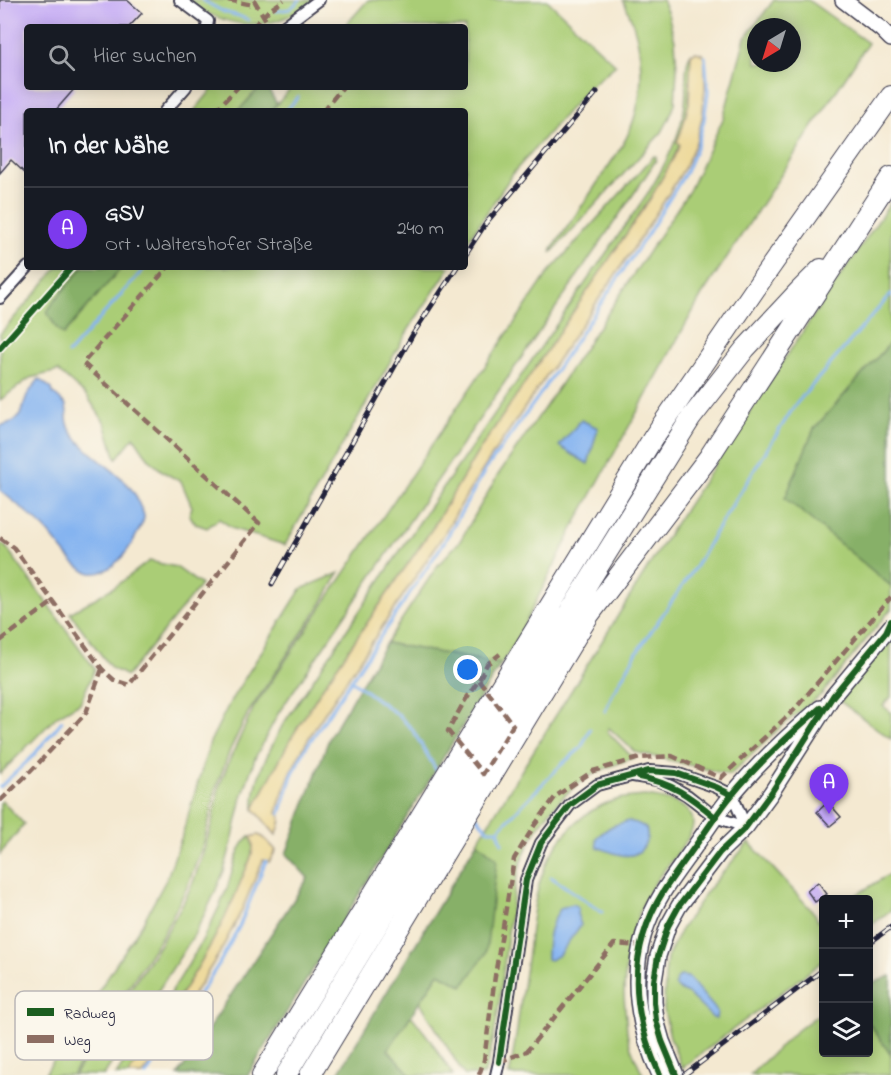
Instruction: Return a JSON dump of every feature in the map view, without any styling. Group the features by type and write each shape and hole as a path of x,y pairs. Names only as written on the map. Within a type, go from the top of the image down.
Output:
{"highway":[{"path":"262,1075 653,438 891,96"},
{"path":"310,1075 589,615 709,457 891,177"},
{"path":"286,1075 691,417 745,349 848,242"}],"main road":[{"path":"843,0 891,39"},
{"path":"676,1075 662,1041 654,1010 654,981 658,956 668,926 679,906 720,852 746,827 771,793 833,696 891,626"},
{"path":"660,1075 645,1040 638,1010 637,974 641,946 648,923 664,891 732,795 791,733 833,696"}],"street":[{"path":"180,0 208,21 208,24"},
{"path":"287,24 319,0"},
{"path":"168,108 183,90"},
{"path":"0,298 25,270"},
{"path":"496,1075 526,880 541,843 570,805 597,784 649,771 676,773 732,795 746,827"},
{"path":"630,776 657,780 671,786 687,795 715,817 746,827"}],"green space":[{"path":"186,0 314,0 297,12 281,19 252,24 225,20"},
{"path":"368,0 547,0 616,65 588,88 514,172 468,241 468,108 274,108 289,90 468,90 468,24 347,24"},
{"path":"623,0 662,0 675,41 677,68 675,104 662,132 551,253 622,146 636,111 640,92 640,54 631,17"},
{"path":"774,0 808,0 868,43 702,295 575,524 514,645 501,664 386,643 438,565 460,541 498,475 689,191 723,119 747,35 747,72 801,72 801,18 760,18"},
{"path":"691,54 689,103 677,142 680,144 650,199 476,455 432,529 323,687 290,740 254,809 259,776 282,726 427,511 656,180 680,127 685,104 687,64"},
{"path":"212,90 257,90 241,108 196,108"},
{"path":"257,90 269,90 277,104 274,108 241,108"},
{"path":"654,156 656,157 639,186 279,712 255,758 242,797 224,871 194,935 158,991 129,991 160,944 194,880 212,823 219,787 254,707 549,272"},
{"path":"891,202 891,342 814,429 786,498 891,586 891,609 822,694 782,726 730,775 635,752 609,728 607,731 633,758 598,772 576,786 547,815 532,838 521,863 515,887 497,1020 484,1075 464,1075 420,1002 439,973 497,859 477,842 670,532"},
{"path":"55,270 80,270 54,301 63,335 119,270 448,270 409,329 285,545 234,529 219,519 207,528 196,524 189,515 192,507 181,481 154,464 134,437 116,459 105,423 87,396 58,371 30,378 0,400 0,334"},
{"path":"80,270 119,270 63,335 47,312"},
{"path":"891,342 891,586 785,498 814,429"},
{"path":"0,543 6,547 95,669 80,703 57,716 0,774"},
{"path":"149,561 176,567 201,585 127,676 111,668 70,613 116,586"},
{"path":"339,573 322,603 248,713 230,750 216,788 204,842 187,887 163,934 126,991 99,991 142,924 167,878 210,742 231,700 301,589"},
{"path":"891,626 891,697 883,706 891,712 891,739 833,696"},
{"path":"386,643 501,664 248,1075 178,1075 188,1060 213,1060 213,1022 308,878 286,854 330,736"},
{"path":"646,796 668,800 683,807 692,817 693,824 689,837 650,890 629,946 624,991 627,1032 630,1046 643,1075 509,1075 532,917 545,867 560,841 580,819 605,804 619,799"},
{"path":"2,801 24,824 0,854 0,803"},
{"path":"251,837 253,842 249,862 220,928 183,991 171,991 190,962 215,915 245,842"},
{"path":"477,842 497,859 486,953 463,986 439,973 388,1050 411,1075 337,1075"},
{"path":"749,842 819,920 819,964 682,1068 670,1037 664,1010 667,958 680,931 707,891"},
{"path":"891,873 891,910 873,924 873,895 856,895"},
{"path":"891,976 891,1055 873,1029 873,983"},
{"path":"819,1014 819,1057 873,1057 873,1029 891,1055 891,1075 750,1075 794,1033"},
{"path":"411,1015 453,1075 411,1075 387,1050"},
{"path":"54,1060 82,1060 72,1075 44,1075"},
{"path":"84,1060 114,1060 104,1075 74,1075"},
{"path":"126,1060 138,1060 128,1075 116,1075"}],"sand":[{"path":"696,52 705,57 705,87 702,118 696,142 685,167 631,252 497,448 444,534 314,729 283,791 277,813 280,814 281,820 276,835 254,809 290,740 323,687 432,529 476,455 650,199 680,145 677,142 689,103 691,54"},
{"path":"258,835 263,837 276,850 269,862 263,860 241,912 196,991 183,991 206,954 232,903 251,856 253,842 251,837"},
{"path":"138,1060 152,1060 143,1075 128,1075"}],"water":[{"path":"39,379 52,389 53,393 66,405 68,424 78,440 121,478 136,496 144,514 144,519 127,551 103,572 91,573 78,566 45,529 0,490 0,426 14,421 20,415 27,395"},
{"path":"581,420 598,428 588,464 559,446"},
{"path":"629,821 646,828 647,839 639,851 628,856 597,847 596,838 611,826"},
{"path":"573,904 578,907 577,914 581,925 558,956 547,959 551,926 561,908"},
{"path":"680,976 688,977 717,1011 716,1019 675,985"}],"building":[{"path":"0,0 127,0 142,13 132,24 24,24 24,90 73,90 58,108 24,108 24,172 11,160 0,173"},
{"path":"828,802 841,817 830,826 817,812"},
{"path":"818,882 827,894 819,895 819,899 815,902 807,891"}],"waterway":[{"path":"202,0 224,12 248,20"},
{"path":"276,11 290,9 300,0"},
{"path":"280,814 292,775 305,749 443,544 486,469 536,400 649,232 686,172 697,146 704,120 708,92 705,57"},
{"path":"289,108 298,97"},
{"path":"68,354 143,270"},
{"path":"605,711 637,652 696,566 795,405 891,294"},
{"path":"351,680 398,715 412,729 438,773"},
{"path":"0,787 32,757 62,721"},
{"path":"502,843 498,830 561,765 581,748 590,729"},
{"path":"476,816 488,830 498,830"},
{"path":"201,991 240,925 266,861"},
{"path":"551,877 602,912"},
{"path":"146,1075 156,1060"}],"railway":[{"path":"468,250 486,223 597,92"},
{"path":"272,584 413,334 455,270"},
{"path":"873,940 891,927"},
{"path":"684,1075 819,973"}],"marked path":[{"path":"228,0 258,6"},
{"path":"254,0 268,24"},
{"path":"256,24 268,11 284,0"},
{"path":"218,108 235,90"},
{"path":"325,108 340,90"},
{"path":"0,538 14,548 102,669 114,680 129,685 259,523 83,363 165,270"},
{"path":"479,1075 484,1060 514,859 556,796 593,771 640,758 672,756 721,778 794,710 891,597"},
{"path":"0,641 53,602"},
{"path":"479,680 513,725 483,774 448,731 487,664 500,654"},
{"path":"0,801 86,713 102,669"},
{"path":"499,1062 527,1051 614,944 641,946"}],"cycle path":[{"path":"0,348 69,270"},
{"path":"676,1075 662,1041 654,1002 654,981 658,956 668,926 679,906 720,852 746,827 771,793 833,696 886,632 891,621"},
{"path":"660,1075 650,1052 638,1006 638,960 651,915 663,892 728,800 763,761 820,708"},
{"path":"499,1062 526,880 541,843 570,805 597,785 649,771 676,773 732,795"},
{"path":"639,777 680,791 715,817"}],"place":[{"name":"GSV","path":"829,814"}]}
